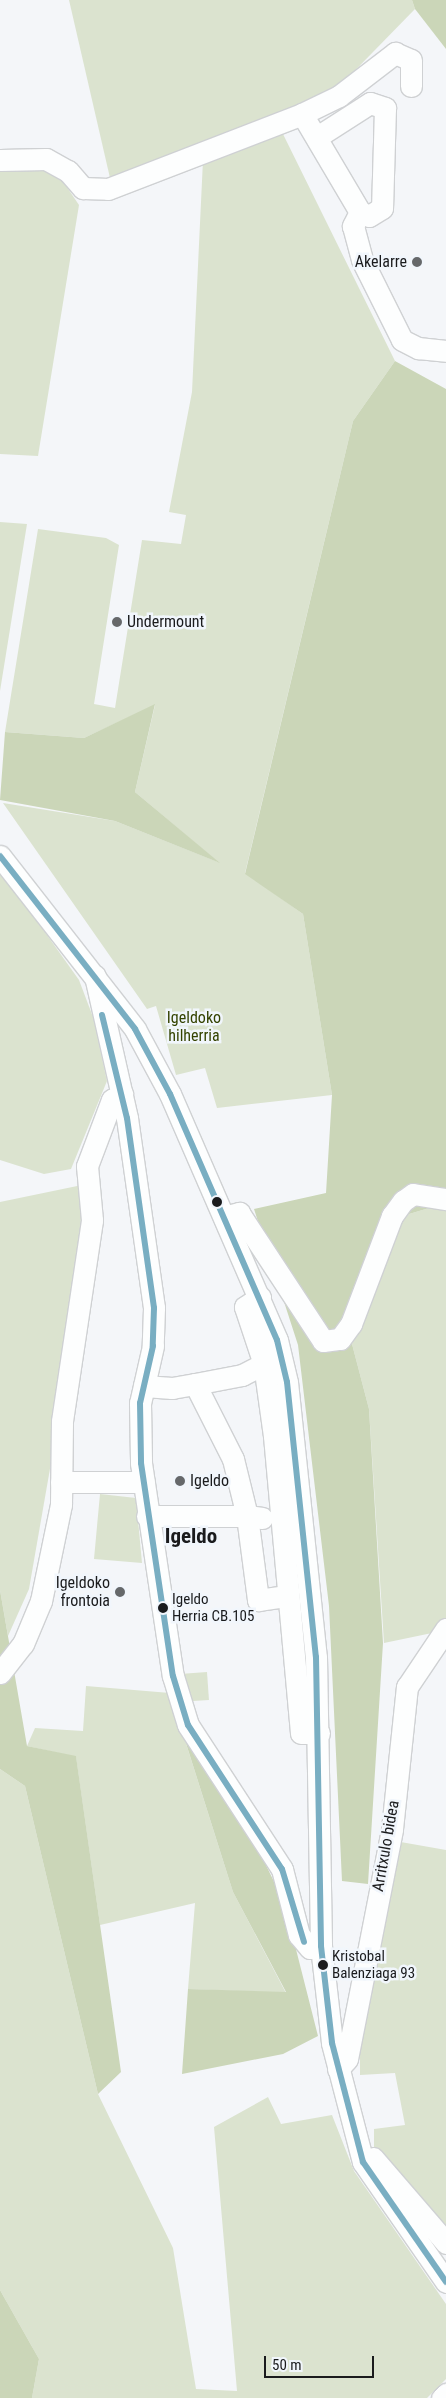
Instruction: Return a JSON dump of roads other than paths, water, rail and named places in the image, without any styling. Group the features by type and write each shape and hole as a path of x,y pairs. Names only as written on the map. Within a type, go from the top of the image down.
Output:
{"street":[{"path":"0,160 46,159 94,192 302,114 338,96 395,52 411,60 411,86"},
{"path":"302,114 360,212 369,216 382,208 384,108 370,103 317,137"},
{"path":"360,212 353,226 362,260 402,340 446,351"},
{"path":"0,856 95,973 150,1056 224,1216 277,1340 287,1382 315,1648 319,1733 322,1946 338,2069 363,2162 446,2282"},
{"path":"95,973 122,1094 154,1308 153,1346 144,1386 140,1418 147,1516 173,1676 188,1725 282,1869 299,1935 310,1948 322,1946"},
{"path":"114,1063 130,1055 150,1056"},
{"path":"0,1673 23,1644 41,1601 61,1504 62,1421 92,1220 87,1166 112,1100 122,1094"},
{"path":"224,1216 240,1213 323,1341 340,1339 350,1324 392,1216 404,1201 412,1194 446,1199"},
{"path":"260,1298 245,1307 264,1364 280,1490 287,1596 300,1734 319,1733"},
{"path":"144,1386 172,1388 195,1384 242,1375 264,1364"},
{"path":"195,1384 233,1458 254,1517 258,1600 287,1596"},
{"path":"61,1482 144,1482"},
{"path":"147,1516 254,1517"},
{"name":"Arritxulo bidea","path":"338,2069 347,2059 392,1829 407,1688 446,1629"},
{"path":"356,2135 446,2243"},
{"path":"442,2398 446,2394"}],"place":[{"name":"Akelarre","path":"417,262"},
{"name":"Undermount","path":"117,622"},
{"name":"Igeldo","path":"180,1481"},
{"name":"Igeldoko frontoia","path":"120,1592"},
{"name":"Igeldo Herria CB.105","path":"163,1608"},
{"name":"Kristobal Balenziaga 93","path":"323,1965"}],"district":[{"name":"Igeldo","path":"191,1536"}],"park label":[{"name":"Igeldoko hilherria","path":"194,1027"}]}
